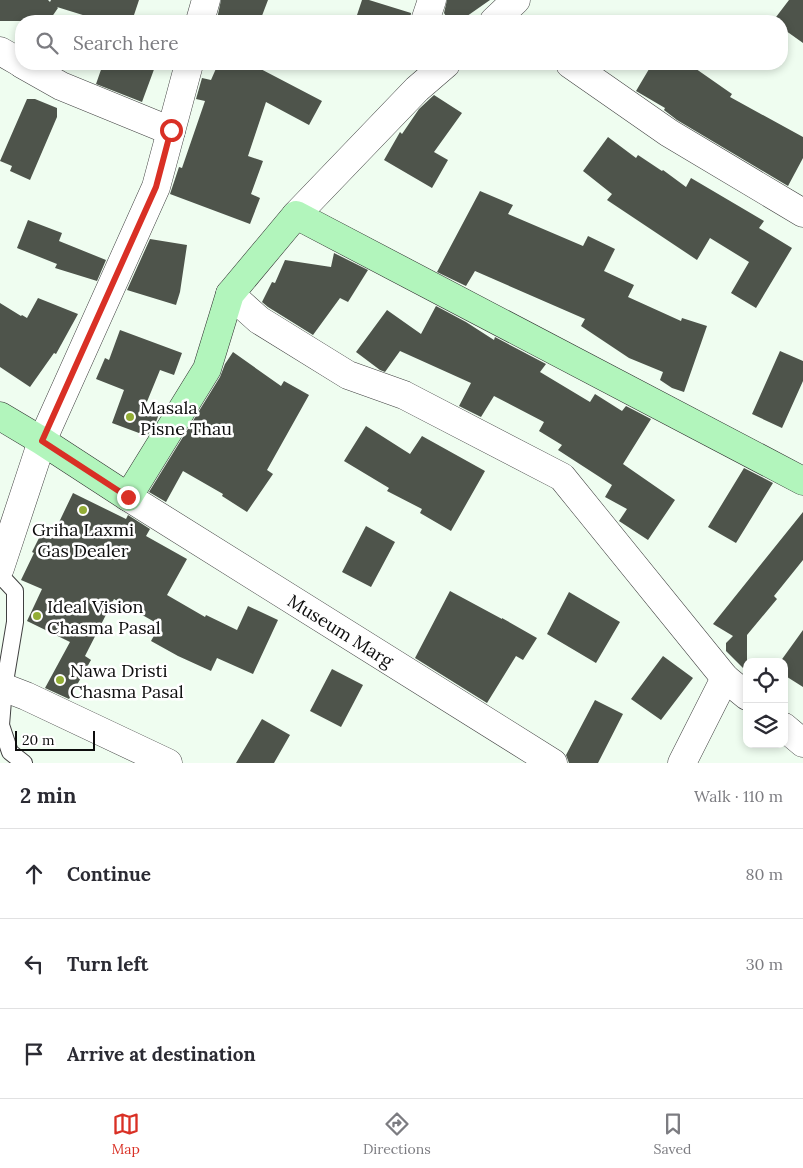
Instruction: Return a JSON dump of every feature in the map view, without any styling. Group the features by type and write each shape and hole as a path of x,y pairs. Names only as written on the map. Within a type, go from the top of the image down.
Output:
{"main road":[{"path":"0,416 128,497 207,369 230,294 296,215 803,481"}],"street":[{"path":"202,15 206,0"},
{"path":"426,15 432,0"},
{"path":"0,51 15,60"},
{"path":"33,70 61,86 171,130"},
{"path":"0,568 42,441 156,187 186,70"},
{"path":"296,215 419,76 432,70"},
{"path":"579,70 669,133 803,213"},
{"path":"230,294 259,320 348,375 404,395 562,478 726,678 743,693"},
{"name":"Museum Marg","path":"128,497 553,763"},
{"path":"682,763 726,678"},
{"path":"2,687 26,696 168,763"}],"lane":[{"path":"0,575 15,591 16,622 2,687 1,725 10,752 24,763"}],"building":[{"path":"0,0 48,0 50,2 51,0 139,0 134,15 83,15 57,7 53,15 15,15 15,21 0,21"},
{"path":"221,0 268,0 262,15 218,15"},
{"path":"362,0 369,0 411,13 411,15 357,15"},
{"path":"447,0 490,0 469,15 445,15"},
{"path":"789,0 803,0 803,43 788,32 788,15 778,15"},
{"path":"101,70 154,70 142,102 96,84"},
{"path":"215,70 263,70 322,101 309,125 266,102 248,156 263,161 251,194 260,198 250,224 170,194 179,167 182,168 205,101 196,99 202,78 211,80"},
{"path":"648,70 698,70 732,94 730,97 803,137 803,158 788,186 677,120 664,110 665,108 636,91"},
{"path":"434,95 462,113 434,152 448,160 432,188 384,160 400,132 402,134 419,109"},
{"path":"27,99 35,99 57,108 57,117 30,180 10,171 12,166 0,161"},
{"path":"608,137 636,158 638,155 686,187 691,178 764,221 759,228 792,248 756,308 731,293 749,262 710,238 697,260 607,200 612,194 583,171"},
{"path":"480,191 513,205 508,214 583,246 588,236 615,249 604,271 634,285 628,297 681,321 682,318 707,326 684,392 672,388 660,380 663,372 629,358 581,326 585,319 475,271 466,286 437,272"},
{"path":"28,220 62,233 59,241 106,260 97,281 55,268 57,264 17,248"},
{"path":"150,239 187,245 180,292 176,305 127,290"},
{"path":"334,253 368,270 348,302 340,298 313,335 262,302 272,282 275,283 285,260 331,267"},
{"path":"38,298 78,314 56,354 54,353 30,387 0,367 0,303 27,318"},
{"path":"436,306 494,340 495,337 546,364 540,372 590,402 595,394 622,411 626,406 651,419 623,464 675,500 648,540 619,521 627,509 605,497 612,485 558,450 562,445 539,431 544,422 494,396 481,417 459,406 471,383 400,351 385,372 356,352 387,310 421,334"},
{"path":"120,330 182,353 174,375 160,370 144,409 159,414 147,436 112,423 124,390 96,379 105,358 109,360"},
{"path":"780,351 803,361 803,381 782,428 752,414"},
{"path":"233,352 281,386 284,381 309,395 267,470 273,474 247,512 222,496 223,494 183,471 166,502 149,492 220,377 225,364"},
{"path":"366,426 410,454 422,436 485,471 451,531 420,513 422,509 387,491 389,488 344,461"},
{"path":"744,468 773,483 736,543 708,527"},
{"path":"73,493 126,519 128,515 150,529 146,536 187,559 167,595 205,617 206,615 237,630 248,606 278,620 253,674 217,658 211,671 178,656 151,641 160,625 114,599 85,656 91,660 69,699 45,688 70,642 27,621 42,589 21,580 41,534 51,539"},
{"path":"803,512 803,560 774,596 777,599 747,635 747,658 743,658 743,668 726,651 726,643 733,636 713,624"},
{"path":"366,526 395,542 371,587 342,572"},
{"path":"450,591 537,638 523,660 516,656 487,703 415,658"},
{"path":"569,592 620,622 596,663 547,634"},
{"path":"803,630 803,687 788,678 788,658 783,658"},
{"path":"663,656 693,678 661,720 631,699"},
{"path":"332,669 363,685 341,727 310,711"},
{"path":"595,700 623,714 598,763 569,763 566,755"},
{"path":"262,719 290,735 274,763 236,763"}],"place":[{"name":"Masala Pisne Thau","path":"130,417"},
{"name":"Griha Laxmi Gas Dealer","path":"83,510"},
{"name":"Ideal Vision Chasma Pasal","path":"37,616"},
{"name":"Nawa Dristi Chasma Pasal","path":"60,680"}],"route":[{"path":"128,497 42,441 156,187 171,130"}]}
